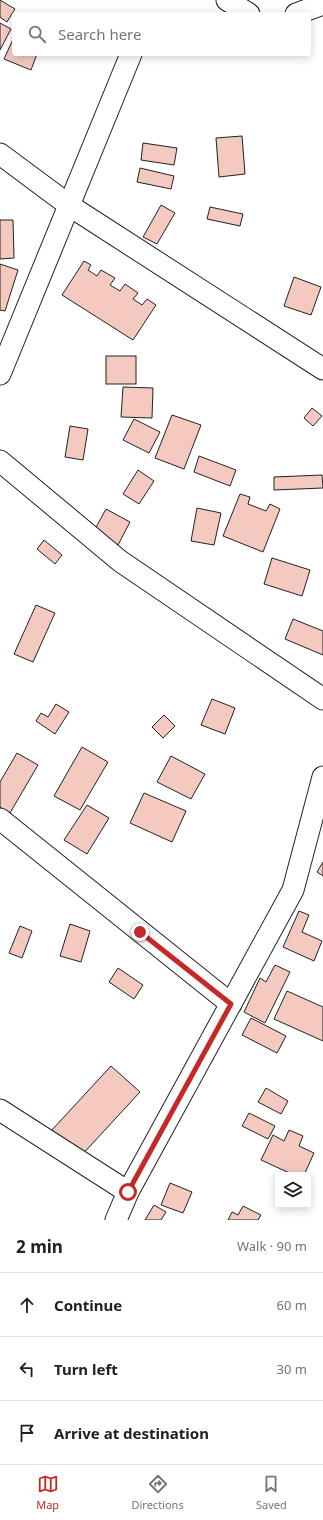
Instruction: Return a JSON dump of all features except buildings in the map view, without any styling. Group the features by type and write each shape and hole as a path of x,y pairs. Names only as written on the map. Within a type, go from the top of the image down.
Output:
{"street":[{"path":"227,0 246,12"},
{"path":"301,12 323,4"},
{"path":"0,374 130,56"},
{"path":"0,154 70,206 323,368"},
{"path":"0,461 120,561 323,699"},
{"path":"116,1220 128,1192 293,890 323,777"},
{"path":"0,818 231,1004"},
{"path":"0,1110 128,1192"}],"route":[{"path":"128,1192 231,1004 140,932"}]}
